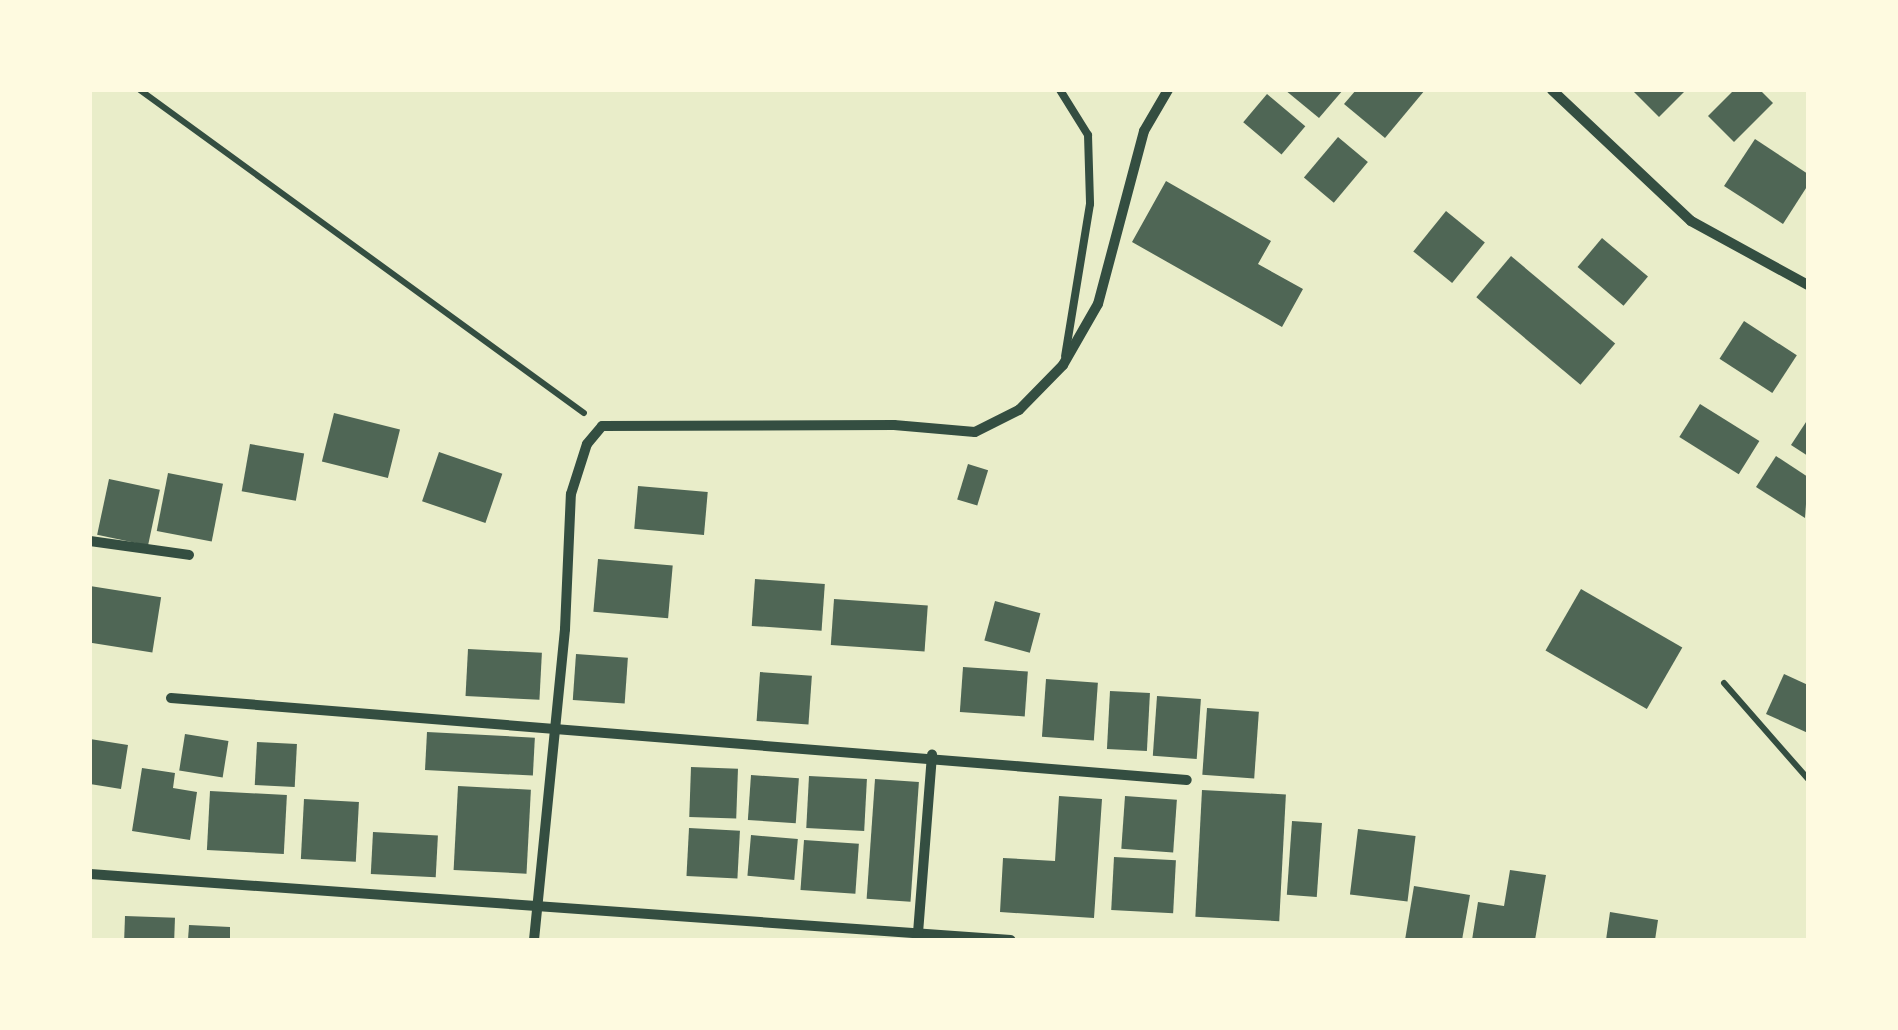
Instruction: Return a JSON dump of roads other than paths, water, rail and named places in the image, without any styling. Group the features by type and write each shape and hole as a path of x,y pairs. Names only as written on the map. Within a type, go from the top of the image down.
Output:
{"street":[{"path":"534,940 556,726 570,494 587,444 602,426 894,426 975,432 1019,410 1063,365 1098,304 1144,132 1168,90"},
{"path":"1552,90 1692,220 1808,285"},
{"path":"90,540 189,555"},
{"path":"171,698 932,755 1187,780"},
{"path":"918,933 932,755"},
{"path":"90,874 1011,940"}],"lane":[{"path":"1060,90 1088,134 1090,204 1081,290 1063,365"}]}
